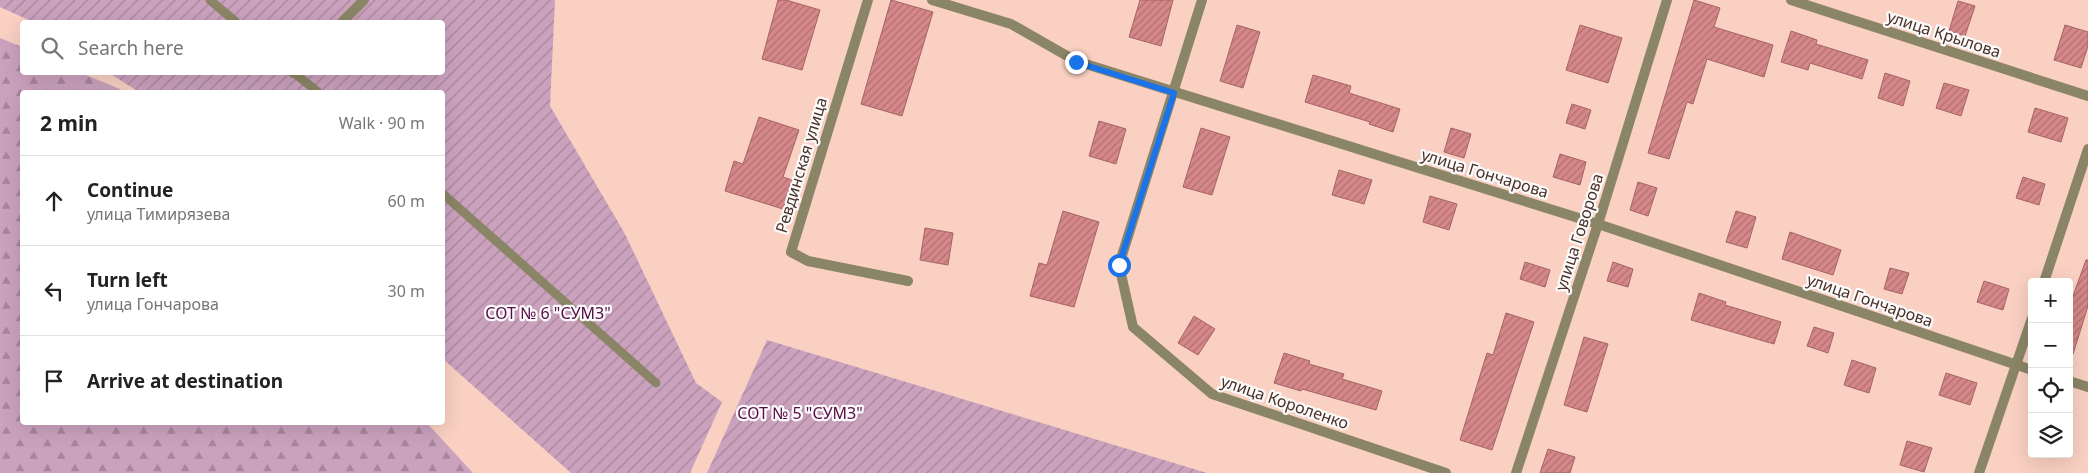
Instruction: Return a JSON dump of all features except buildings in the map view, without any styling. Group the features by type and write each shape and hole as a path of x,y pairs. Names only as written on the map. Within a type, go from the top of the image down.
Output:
{"street":[{"path":"344,20 364,0"},
{"name":"Ревдинская улица","path":"868,0 790,252 808,261 908,281"},
{"name":"улица Гончарова","path":"932,0 1011,24 1076,62 1598,224 2028,369"},
{"path":"1174,93 1202,0"},
{"name":"улица Говорова","path":"1516,473 1598,224 1667,0"},
{"name":"улица Крылова","path":"1791,0 2088,96"},
{"name":"улица Короленко","path":"1174,93 1119,265 1133,327 1212,394 1446,473"},
{"path":"2045,278 2088,149"},
{"path":"1979,473 2030,323"},
{"path":"2073,382 2088,387"}],"lane":[{"path":"210,0 234,20"},
{"path":"296,75 315,90"},
{"path":"445,196 656,383"}],"green space":[{"name":"СОТ № 6 \"СУМЗ\"","path":"0,0 555,0 550,106 625,234 696,383 722,402 690,473 571,473 445,361 445,90 136,90 112,75 445,75 445,20 29,20 0,7"},
{"path":"0,38 20,46 20,75 86,75 121,90 20,90 20,425 429,425 473,473 0,473"},
{"name":"СОТ № 5 \"СУМЗ\"","path":"767,340 1207,473 707,473"}],"route":[{"path":"1076,62 1174,93 1119,265"}]}
